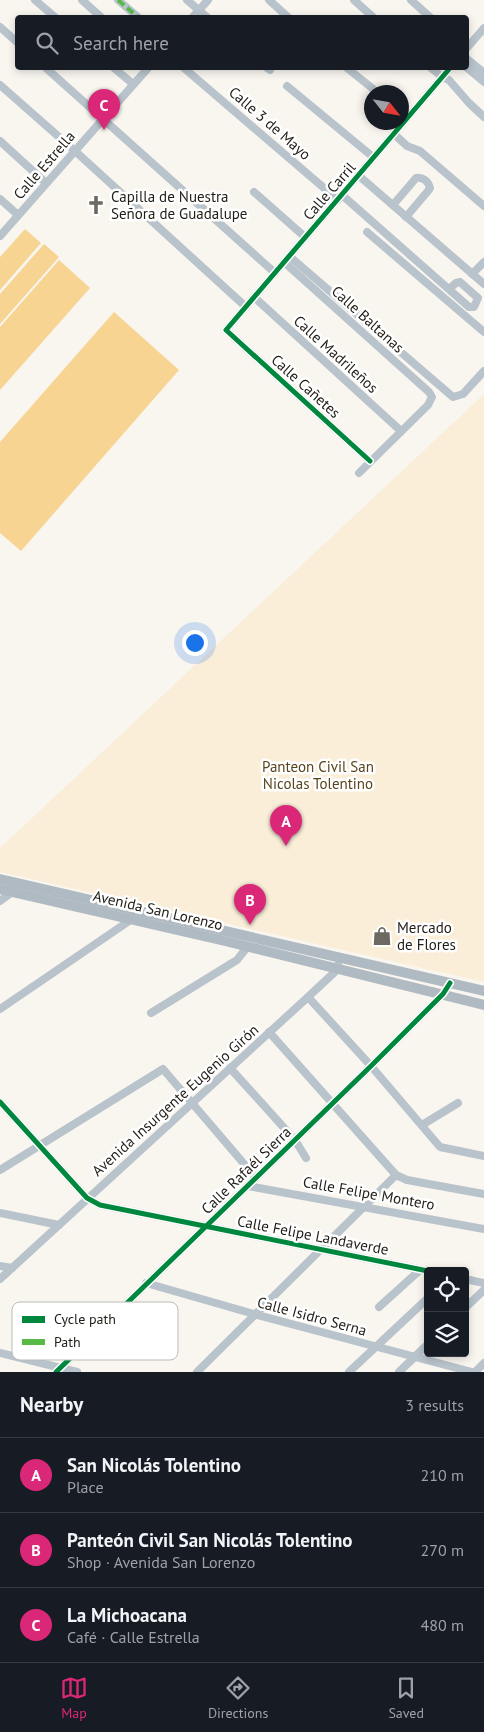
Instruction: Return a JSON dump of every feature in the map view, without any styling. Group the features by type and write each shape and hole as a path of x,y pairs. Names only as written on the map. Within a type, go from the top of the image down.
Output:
{"main road":[{"name":"Avenida San Lorenzo","path":"0,879 15,887 484,991"},
{"name":"Avenida San Lorenzo","path":"0,889 15,887"},
{"name":"Avenida San Lorenzo","path":"134,914 248,946 484,1005"}],"street":[{"path":"35,0 52,15"},
{"path":"82,0 99,15"},
{"path":"118,0 136,15"},
{"path":"187,0 205,15"},
{"path":"195,15 208,0"},
{"path":"269,0 286,15"},
{"path":"354,0 371,15"},
{"path":"411,0 428,15"},
{"path":"0,27 15,40"},
{"path":"469,45 484,28"},
{"path":"469,60 484,73"},
{"path":"48,70 275,273"},
{"path":"116,70 133,84"},
{"name":"Calle Estrella","path":"0,236 146,70"},
{"name":"Calle 3 de Mayo","path":"186,70 449,290"},
{"path":"349,70 368,85"},
{"path":"433,70 449,80 484,117"},
{"name":"Calle Carril","path":"409,111 448,70"},
{"path":"469,70 484,82"},
{"path":"0,85 246,307"},
{"path":"287,86 374,157"},
{"name":"Calle Carril","path":"226,330 396,130"},
{"path":"394,134 408,146 420,151 484,206"},
{"path":"0,142 46,183"},
{"path":"358,175 484,284"},
{"path":"393,205 416,178 421,178 428,183 430,188 406,216"},
{"path":"254,192 306,237"},
{"path":"0,199 18,215"},
{"path":"367,232 484,332"},
{"path":"286,259 454,397 463,394 484,371"},
{"name":"Calle Baltanas","path":"286,259 429,392 432,397 428,405 400,430"},
{"path":"472,274 484,262"},
{"name":"Calle Madrileños","path":"254,297 400,430"},
{"name":"Calle Cañetes","path":"226,330 370,461"},
{"path":"359,473 400,430"},
{"path":"0,900 15,887"},
{"path":"0,1009 134,914"},
{"path":"151,1013 237,960 248,946"},
{"path":"338,969 340,958"},
{"name":"Avenida Insurgente Eugenio Girón","path":"0,1279 338,969"},
{"name":"Calle Rafaél Sierra","path":"127,1302 371,1066 443,994 450,983"},
{"path":"308,997 371,1066 440,1147 484,1156"},
{"path":"269,1032 396,1175 407,1180 484,1194"},
{"path":"230,1068 295,1140 306,1158"},
{"path":"0,1170 163,1069 256,1178"},
{"name":"Calle Felipe Landaverde","path":"0,1102 87,1198 100,1205 424,1270"},
{"path":"422,1125 458,1103"},
{"path":"197,1372 396,1175"},
{"name":"Calle Felipe Montero","path":"248,1186 484,1229"},
{"path":"0,1213 59,1225"},
{"path":"0,1266 12,1268"},
{"path":"379,1307 424,1270"},
{"path":"469,1280 484,1283"},
{"name":"Calle Isidro Serna","path":"146,1283 414,1358 473,1372"},
{"path":"469,1304 484,1290"},
{"path":"349,1372 424,1302"},
{"path":"399,1372 424,1348"},
{"path":"24,1360 59,1370 77,1372"},
{"name":"Calle Rafaél Sierra","path":"59,1370 69,1360"},
{"path":"473,1372 484,1363"}],"green space":[{"name":"Panteon Civil San Nicolas Tolentino","path":"484,394 484,982 0,872 0,848"}],"shaded area":[{"path":"25,229 41,243 0,290 0,257"},
{"path":"44,244 59,257 0,324 0,294"},
{"path":"59,260 90,288 0,390 0,327"},
{"path":"114,312 179,370 21,551 0,533 0,442"}],"marked path":[{"path":"118,0 136,15"}],"cycle path":[{"path":"370,461 226,330 448,70"},
{"path":"128,1302 371,1066 443,994 450,983"},
{"path":"0,1102 87,1198 100,1205 424,1270"},
{"path":"56,1372 68,1360"}],"place":[{"name":"La Michoacana","path":"104,130"},
{"name":"Capilla de Nuestra Señora de Guadalupe","path":"96,205"},
{"name":"San Nicolás Tolentino","path":"286,846"},
{"name":"Panteón Civil San Nicolás Tolentino","path":"250,925"},
{"name":"Mercado de Flores","path":"382,936"}]}
